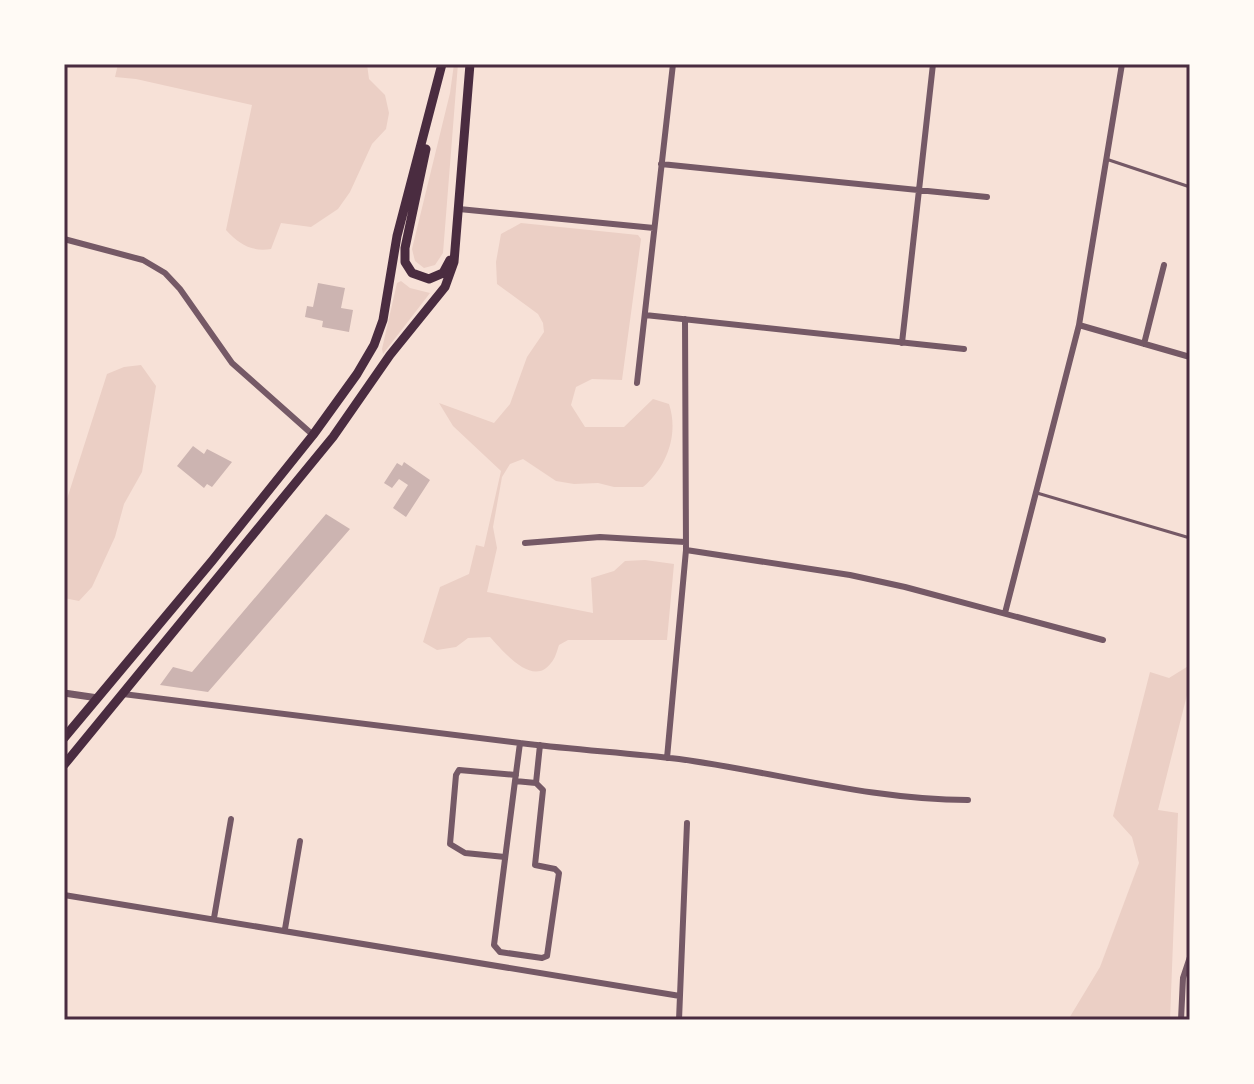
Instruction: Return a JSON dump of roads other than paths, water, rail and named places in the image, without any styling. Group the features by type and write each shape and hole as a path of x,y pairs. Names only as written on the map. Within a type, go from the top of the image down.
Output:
{"main road":[{"path":"443,64 405,248 407,266 420,278 439,276 449,264 457,238"},
{"path":"64,738 313,435 357,374 379,334 397,236 443,64"},
{"path":"64,765 333,437 390,355 445,287 453,267 457,238 470,64"}],"street":[{"path":"637,383 673,64"},
{"path":"902,343 933,64"},
{"path":"1005,613 1079,325 1122,64"},
{"path":"661,164 987,197"},
{"path":"459,209 654,228"},
{"path":"64,239 143,260 165,273 180,289 232,363 313,435"},
{"path":"1144,344 1164,265"},
{"path":"645,315 964,349"},
{"path":"667,758 686,546 685,319"},
{"path":"1079,325 1190,357"},
{"path":"525,543 600,537 686,546 850,575 952,598 1103,640"},
{"path":"64,693 98,698"},
{"path":"123,694 730,766 874,793 968,800"},
{"path":"505,857 465,853 450,844 459,770 515,778 536,783 543,790 535,865 555,869 559,873 547,956 542,958 500,952 494,945 515,778 520,743"},
{"path":"536,783 540,745"},
{"path":"214,918 231,819"},
{"path":"679,1020 687,823"},
{"path":"285,929 300,841"},
{"path":"64,895 680,996"},
{"path":"1181,1020 1183,978 1190,957"}],"lane":[{"path":"1106,159 1190,187"},
{"path":"1037,493 1190,538"}]}
